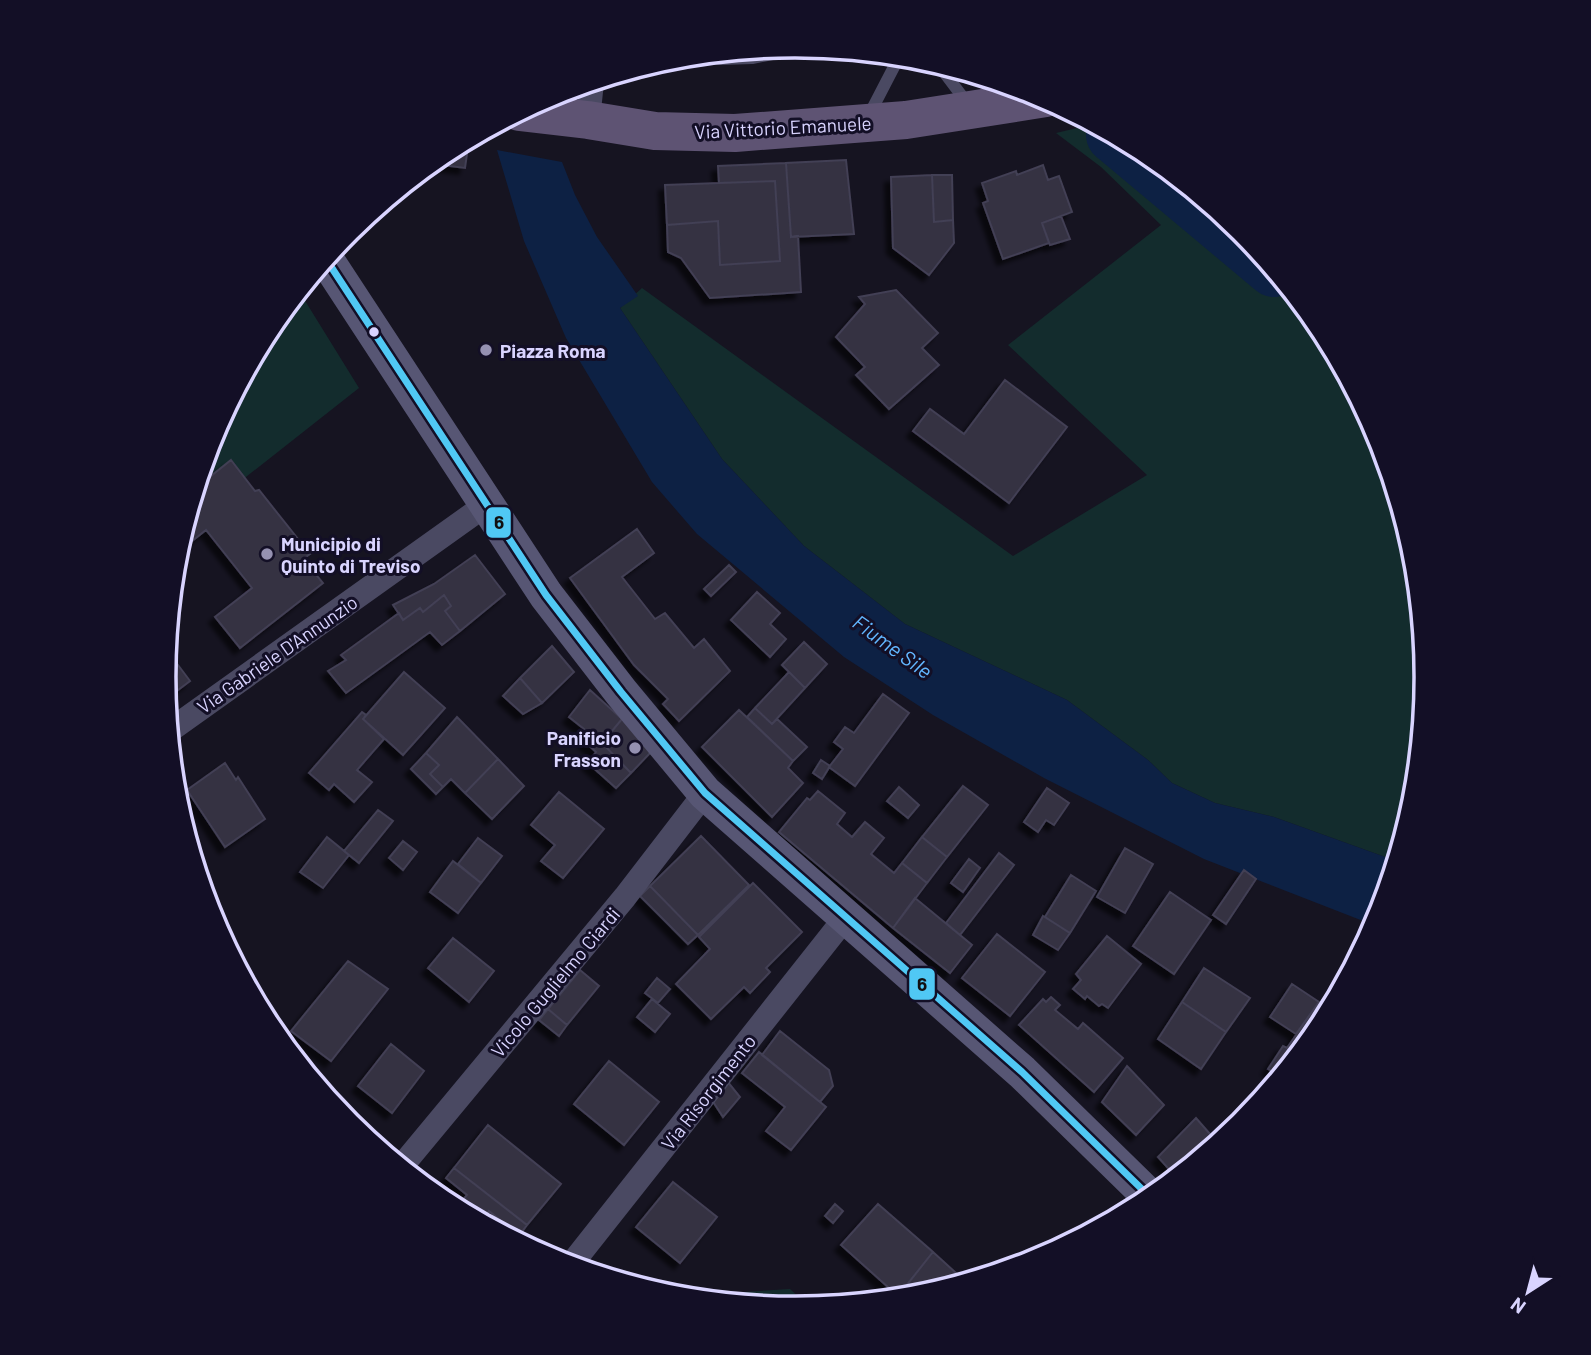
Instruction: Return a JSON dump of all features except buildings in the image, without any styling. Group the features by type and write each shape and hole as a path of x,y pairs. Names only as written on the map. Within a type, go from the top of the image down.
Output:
{"main road":[{"name":"Via Vittorio Emanuele","path":"538,114 654,131 735,133 865,123 1025,102"},
{"path":"332,267 546,595 621,692 705,793 1023,1072 1143,1191"}],"street":[{"path":"588,120 591,93"},
{"name":"Via Gabriele D'Annunzio","path":"178,725 488,504"},
{"name":"Vicolo Guglielmo Ciardi","path":"407,1160 625,897 705,793"},
{"name":"Via Risorgimento","path":"577,1257 846,917"}],"lane":[{"path":"865,123 894,66"},
{"path":"948,77 973,110"}],"green space":[{"path":"1080,127 1105,141 1173,186 1234,239 1287,300 1311,333 1351,403 1368,440 1394,517 1410,597 1414,637 1414,718 1410,758 1388,858 1274,817 1215,803 1172,783 1148,760 1067,700 905,624 804,546 722,459 620,308 642,288 1013,556 1147,475 1008,345 1161,225 1101,167 1056,133"},
{"path":"304,300 359,388 198,515 223,440 240,403 280,333"},
{"path":"790,1289 799,1297 755,1296 729,1293"}],"water":[{"name":"Fiume Sile","path":"497,150 562,162 575,195 597,237 638,296 620,308 722,459 804,546 905,624 1067,700 1148,760 1172,783 1215,803 1274,817 1388,858 1365,922 1204,859 1044,778 933,715 844,657 697,534 652,482 566,338 524,241"}],"transit line":[{"name":"6","path":"331,267 546,595 621,692 705,793 1022,1072 1143,1191"}],"place":[{"name":"Piazza Roma","path":"486,350"},
{"name":"Municipio di Quinto di Treviso","path":"267,554"},
{"name":"Panificio Frasson","path":"635,748"}]}
